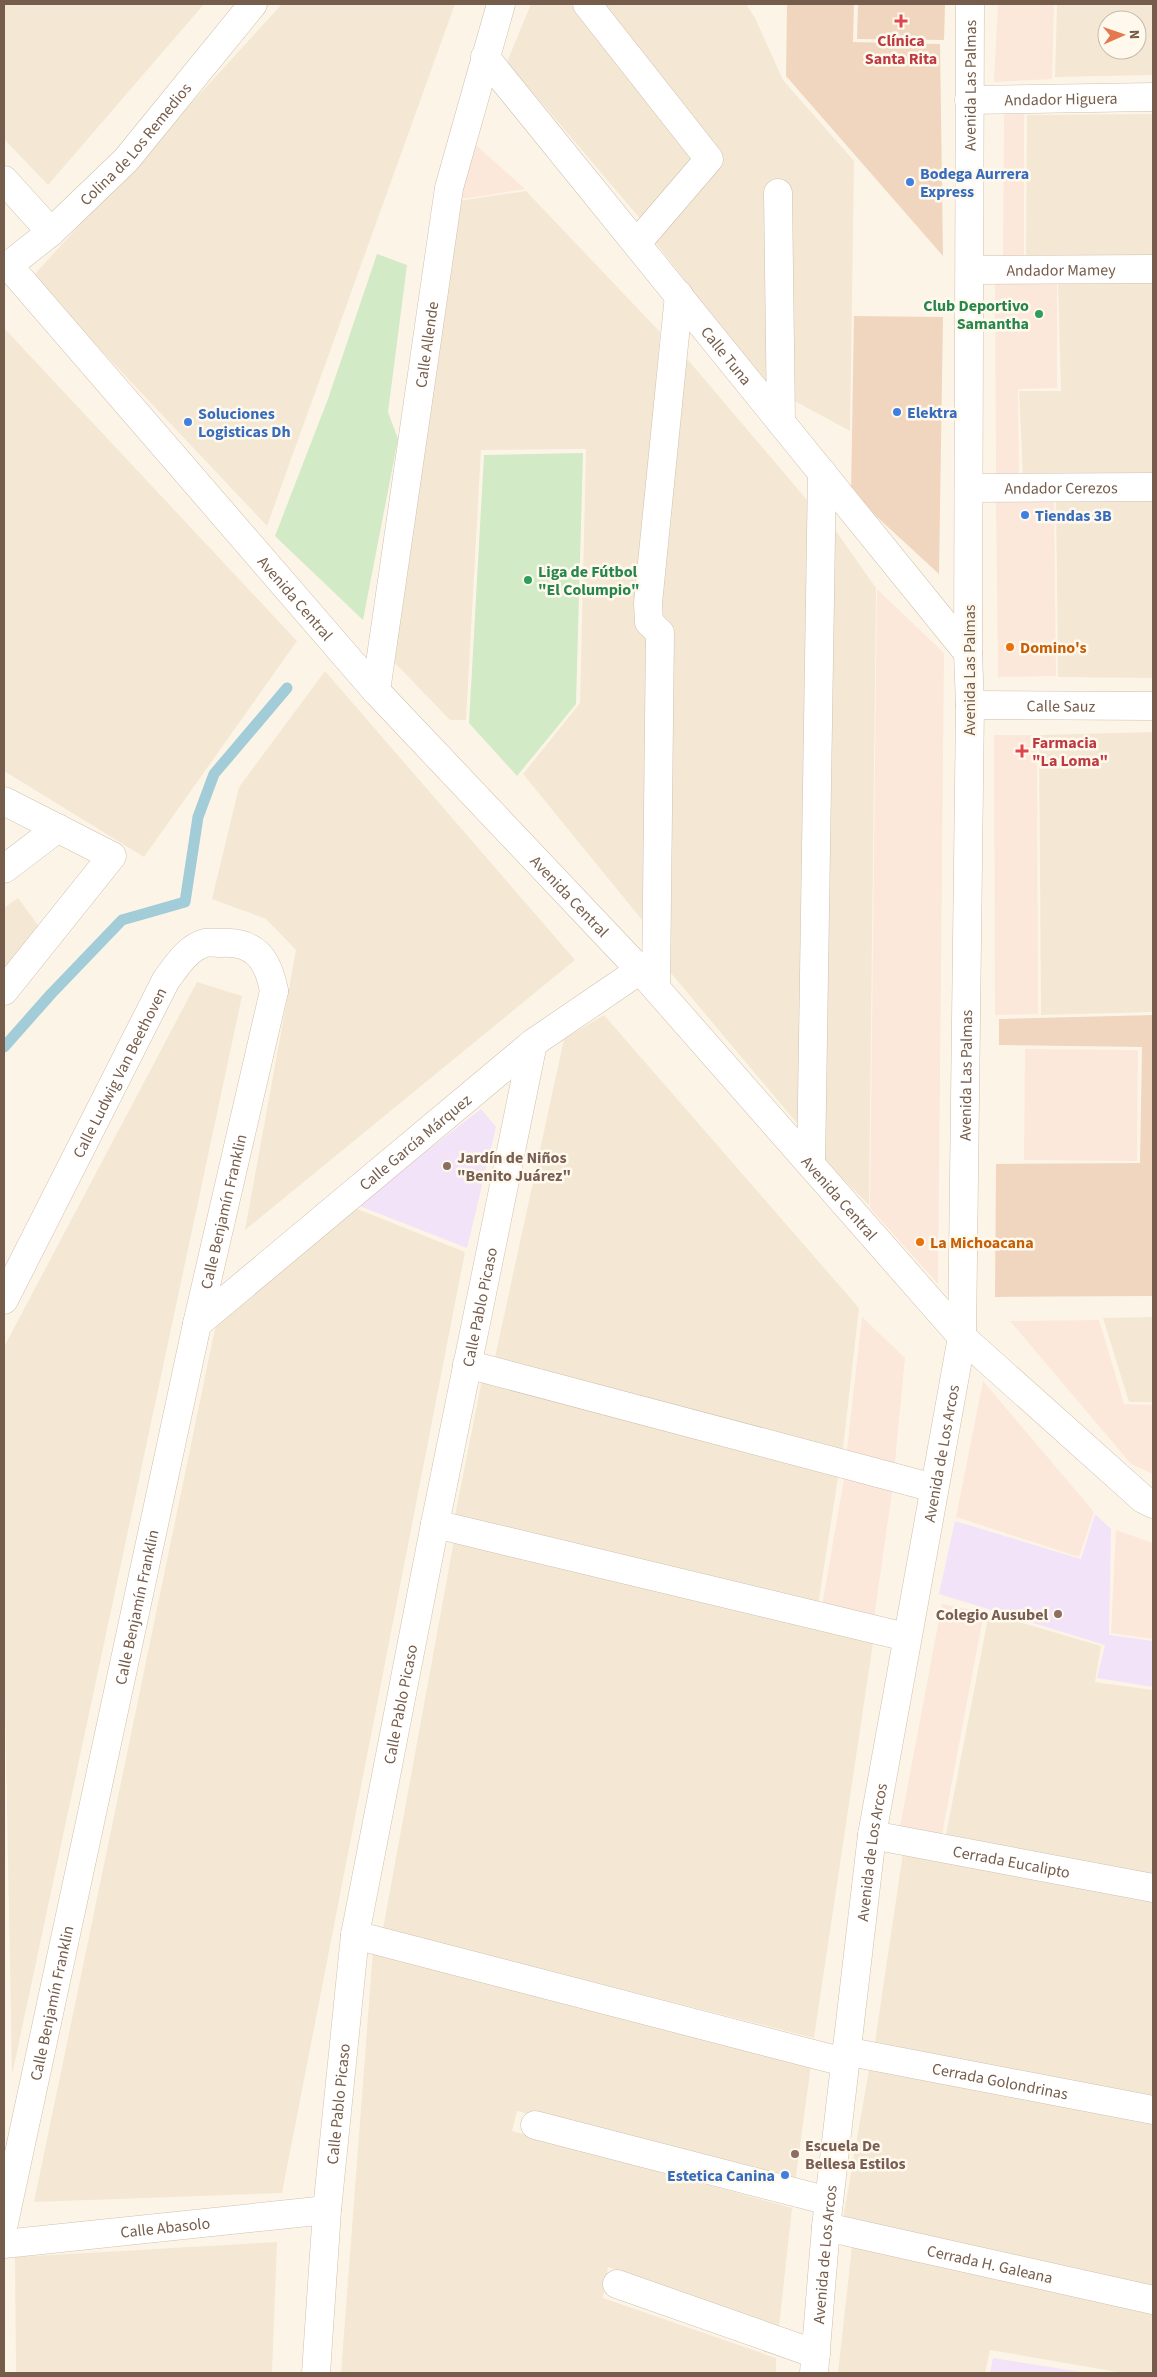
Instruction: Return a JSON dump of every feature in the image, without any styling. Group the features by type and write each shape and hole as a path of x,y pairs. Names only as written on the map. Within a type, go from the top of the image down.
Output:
{"street":[{"name":"Colina de Los Remedios","path":"6,267 50,232 126,160 254,4"},
{"name":"Calle Allende","path":"376,691 449,188 501,4"},
{"path":"586,4 709,159 637,243"},
{"name":"Avenida Las Palmas","path":"962,1337 970,705 968,653 970,4"},
{"name":"Calle Tuna","path":"486,57 968,653"},
{"name":"Andador Higuera","path":"969,100 1153,97"},
{"path":"4,180 50,232"},
{"path":"778,193 782,422"},
{"name":"Avenida Central","path":"6,267 376,691 648,979 962,1337 1143,1499 1153,1504"},
{"name":"Andador Mamey","path":"970,270 1153,270"},
{"path":"648,979 660,633 649,622 648,603 679,295"},
{"path":"811,1164 822,472"},
{"name":"Andador Cerezos","path":"969,488 1153,487"},
{"name":"Calle Sauz","path":"970,705 1153,706"},
{"path":"4,801 112,856 4,991"},
{"path":"4,869 58,828"},
{"name":"Calle Ludwig Van Beethoven","path":"4,1300 166,980 184,957 205,943 235,942 258,952 270,970 274,991"},
{"name":"Calle García Márquez","path":"197,1324 533,1043 648,979"},
{"name":"Calle Benjamín Franklin","path":"4,2223 197,1324 274,991"},
{"name":"Calle Pablo Picaso","path":"316,2373 328,2210 355,1934 435,1524 533,1043"},
{"name":"Avenida de Los Arcos","path":"815,2364 827,2214 844,2056 872,1835 906,1637 962,1337"},
{"path":"467,1364 934,1488"},
{"path":"435,1524 906,1637"},
{"name":"Cerrada Eucalipto","path":"872,1835 1153,1888"},
{"name":"Cerrada Golondrinas","path":"355,1934 844,2056 1153,2110"},
{"name":"Cerrada H. Galeana","path":"535,2125 827,2214 1153,2300"},
{"name":"Calle Abasolo","path":"4,2244 328,2210"},
{"path":"617,2284 815,2364"}],"shaded area":[{"path":"4,4 204,4 48,185 4,139"},
{"path":"282,4 455,4 267,526 32,277"},
{"path":"531,4 574,4 694,158 642,221 507,62"},
{"path":"599,4 746,4 755,18 783,80 854,161 850,431 787,397 771,190 766,386 653,239 721,158"},
{"path":"998,4 1054,4 1052,79 994,82"},
{"path":"1057,4 1153,4 1153,75 1055,77"},
{"path":"1004,114 1024,114 1024,257 1003,258"},
{"path":"1153,114 1153,259 1026,258 1027,115"},
{"path":"467,137 525,189 456,200"},
{"path":"526,191 660,332 638,626 655,634 642,920 523,774 580,703 586,449 481,450 466,720 450,720 391,659 458,201"},
{"path":"995,280 1057,280 1057,388 1018,389 1019,476 996,476"},
{"path":"1058,282 1153,282 1153,476 1023,476 1019,391 1061,391"},
{"path":"4,328 297,641 144,857 4,771"},
{"path":"677,347 808,501 801,1128 665,966 653,620"},
{"path":"996,499 1054,499 1056,676 998,677"},
{"path":"1153,499 1153,678 1058,677 1056,500"},
{"path":"826,517 876,588 869,1205 815,1151"},
{"path":"877,589 944,653 938,1284 870,1208"},
{"path":"325,671 575,960 245,1230 296,950 266,919 212,899 239,787"},
{"path":"1153,732 1153,1012 1041,1015 1039,735"},
{"path":"994,735 1037,735 1038,1014 995,1015"},
{"path":"18,898 43,932 4,979 4,908"},
{"path":"197,982 242,996 12,2075 4,1649 4,1347"},
{"path":"604,1015 859,1308 842,1457 494,1362 564,1039"},
{"path":"1025,1049 1138,1050 1137,1161 1024,1160"},
{"name":"Jardín de Niños \"Benito Juárez\"","path":"481,1109 496,1127 467,1248 357,1205"},
{"path":"355,1208 465,1252 282,2193 34,2202 217,1319"},
{"path":"862,1317 905,1358 894,1472 846,1458"},
{"path":"1153,1317 1153,1402 1129,1402 1103,1318"},
{"path":"1099,1320 1124,1404 1153,1405 1153,1474 1131,1464 1010,1321"},
{"path":"483,1374 839,1471 818,1606 455,1516"},
{"path":"983,1381 1094,1512 1079,1557 956,1517"},
{"path":"845,1473 893,1486 874,1618 822,1606"},
{"name":"Colegio Ausubel","path":"1095,1514 1111,1529 1109,1635 1153,1641 1153,1687 1097,1678 1105,1645 939,1594 955,1521 1081,1559"},
{"path":"1116,1530 1153,1543 1153,1639 1111,1633"},
{"path":"454,1540 873,1643 814,2038 383,1929"},
{"path":"942,1604 984,1612 941,1840 899,1832"},
{"path":"989,1613 1101,1646 1095,1682 1153,1690 1153,1877 945,1840"},
{"path":"903,1853 1153,1901 1153,2098 875,2042"},
{"path":"373,1950 811,2065 795,2183 517,2111 512,2131 792,2208 779,2327 608,2267 603,2298 776,2358 776,2373 341,2373"},
{"path":"870,2064 1153,2123 1153,2290 842,2224"},
{"path":"277,2242 272,2373 16,2373 15,2257"},
{"path":"852,2246 1153,2309 1153,2373 1123,2373 990,2350 985,2373 838,2373"},
{"path":"993,2358 1088,2373 990,2373"}],"green space":[{"path":"377,254 407,265 388,412 398,439 363,620 275,536 328,399"},
{"name":"Liga de Fútbol \"El Columpio\"","path":"583,453 576,704 517,776 469,723 484,455"}],"building":[{"name":"Bodega Aurrera Express","path":"787,4 854,4 853,42 940,44 943,256 786,76"},
{"name":"Clínica Santa Rita","path":"858,4 945,4 944,40 857,39"},
{"name":"Elektra","path":"854,316 943,317 939,574 851,493"},
{"path":"1153,1015 1153,1296 995,1297 996,1164 1140,1163 1142,1047 999,1045 999,1019"}],"waterway":[{"path":"4,1047 51,994 122,920 185,902 198,817 214,774 287,688"}],"place":[{"name":"Clínica Santa Rita","path":"901,21"},
{"name":"Bodega Aurrera Express","path":"910,182"},
{"name":"Club Deportivo Samantha","path":"1039,314"},
{"name":"Elektra","path":"897,412"},
{"name":"Soluciones Logisticas Dh","path":"188,422"},
{"name":"Tiendas 3B","path":"1025,515"},
{"name":"Liga de Fútbol \"El Columpio\"","path":"528,580"},
{"name":"Domino's","path":"1010,647"},
{"name":"Farmacia \"La Loma\"","path":"1022,751"},
{"name":"Jardín de Niños \"Benito Juárez\"","path":"447,1166"},
{"name":"La Michoacana","path":"920,1242"},
{"name":"Colegio Ausubel","path":"1058,1614"},
{"name":"Escuela De Bellesa Estilos","path":"795,2154"},
{"name":"Estetica Canina","path":"785,2175"}]}
